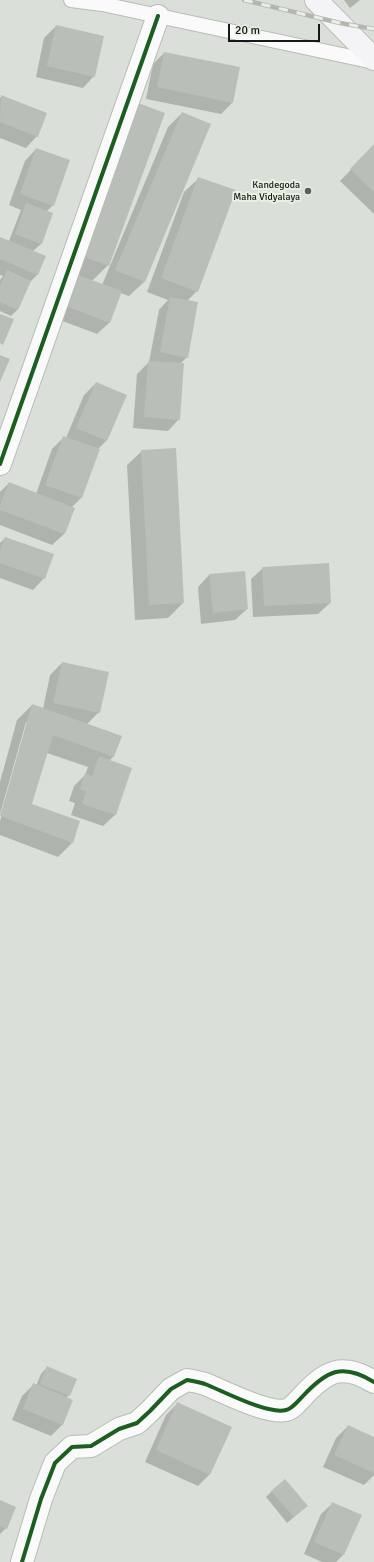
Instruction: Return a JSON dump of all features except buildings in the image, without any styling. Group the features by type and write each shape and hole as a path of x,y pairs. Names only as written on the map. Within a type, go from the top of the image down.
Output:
{"main road":[{"path":"316,0 374,59"}],"street":[{"path":"0,464 158,16"},
{"path":"22,1562 41,1499 55,1463 72,1447 90,1446 119,1429 137,1423 171,1389 187,1380 203,1384 250,1404 272,1410 286,1410 297,1403 309,1390 329,1373 347,1370 368,1378 374,1382"}],"lane":[{"path":"71,0 102,4 374,62"}],"railway":[{"path":"244,0 340,23 374,29"}],"cycle path":[{"path":"0,464 158,16"},
{"path":"22,1562 41,1499 55,1463 72,1447 91,1446 119,1429 137,1423 171,1389 187,1380 205,1384 257,1406 278,1411 286,1410 295,1405 319,1381 335,1372 353,1372 374,1382"}],"place":[{"name":"Kandegoda Maha Vidyalaya","path":"308,191"}]}
